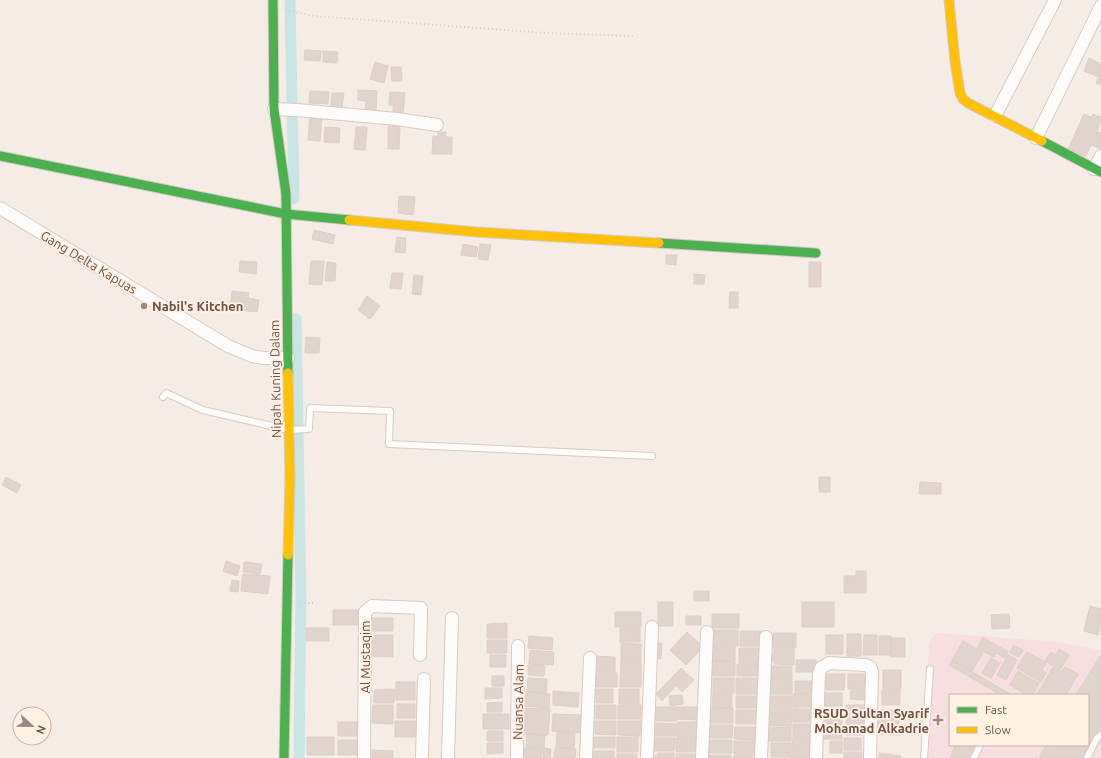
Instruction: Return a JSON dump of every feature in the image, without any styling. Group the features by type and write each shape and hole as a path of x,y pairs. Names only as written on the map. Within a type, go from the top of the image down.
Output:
{"street":[{"name":"Nipah Kuning Dalam","path":"273,0 285,110 287,214 290,478 284,758"},
{"path":"949,0 955,61 960,93 964,99 968,103 1098,171 1101,156"},
{"path":"995,116 1056,0"},
{"path":"1036,138 1101,6"},
{"path":"285,110 437,125"},
{"path":"0,156 287,214 476,232 816,254"},
{"name":"Gang Delta Kapuas","path":"0,208 222,343 252,356 263,358 288,358"},
{"name":"Al Mustaqim","path":"364,758 365,612 372,606 421,608 420,655"},
{"path":"448,758 452,618"},
{"path":"647,758 652,627"},
{"path":"702,758 707,632"},
{"path":"761,758 766,637"},
{"name":"Nuansa Alam","path":"517,758 518,646"},
{"path":"586,758 590,658"},
{"path":"816,758 819,674 822,668 829,663 859,664 870,667 872,671 870,758"},
{"path":"422,758 424,679"}],"lane":[{"path":"163,397 166,393 203,410 290,429 309,429 310,408 390,411 389,444 652,456"},
{"path":"924,758 930,669"},
{"path":"1087,758 1097,738 1101,735"},
{"path":"974,758 980,746"}],"path":[{"path":"280,8 315,16 545,33 635,36"},
{"path":"303,603 313,603"}],"shaded area":[{"name":"RSUD Sultan Syarif Mohamad Alkadrie","path":"936,633 1048,641 1101,650 1101,758 924,758 929,643"}],"building":[{"path":"305,50 321,51 320,61 304,60"},
{"path":"323,51 338,52 337,63 323,62"},
{"path":"1089,58 1101,64 1101,85 1096,83 1099,77 1084,71"},
{"path":"375,62 388,66 384,83 370,79"},
{"path":"391,67 401,67 402,81 392,81"},
{"path":"358,90 377,91 376,115 365,114 366,101 358,100"},
{"path":"310,91 329,92 328,104 309,103"},
{"path":"390,92 405,93 403,115 393,114 393,105 389,105"},
{"path":"332,93 344,93 342,108 331,107"},
{"path":"1084,114 1091,117 1093,114 1101,117 1101,122 1097,131 1101,133 1101,149 1091,145 1085,157 1068,149"},
{"path":"310,116 322,116 320,141 308,140"},
{"path":"388,126 400,127 399,149 388,149"},
{"path":"325,127 340,128 339,143 324,142"},
{"path":"356,127 367,127 365,150 354,149"},
{"path":"438,132 446,132 446,137 452,137 452,154 432,154 433,136 438,137"},
{"path":"399,196 415,197 413,215 398,213"},
{"path":"314,230 335,235 333,244 312,239"},
{"path":"397,237 406,238 405,253 395,252"},
{"path":"463,244 478,247 476,257 461,255"},
{"path":"480,244 491,245 488,260 478,259"},
{"path":"666,255 677,255 676,265 666,264"},
{"path":"240,261 257,262 256,274 239,272"},
{"path":"311,261 324,261 322,285 309,284"},
{"path":"327,262 336,263 335,281 325,281"},
{"path":"809,262 821,262 821,287 809,287"},
{"path":"392,273 403,273 401,289 390,288"},
{"path":"694,274 705,275 704,284 694,284"},
{"path":"414,275 423,276 421,295 412,294"},
{"path":"232,291 249,293 248,298 259,300 257,312 230,309"},
{"path":"730,292 738,292 738,308 729,308"},
{"path":"367,296 380,306 370,319 358,310"},
{"path":"306,337 320,338 319,353 305,353"},
{"path":"6,477 21,485 17,493 2,485"},
{"path":"819,477 830,477 830,492 819,492"},
{"path":"920,482 941,483 941,494 919,494"},
{"path":"226,561 240,566 237,576 223,571"},
{"path":"244,562 262,564 260,574 243,572"},
{"path":"856,571 866,571 866,593 844,593 844,576 856,576"},
{"path":"243,574 270,576 268,594 241,591"},
{"path":"232,580 239,581 238,592 230,591"},
{"path":"694,591 709,591 709,601 694,601"},
{"path":"658,602 673,602 673,626 658,626"},
{"path":"802,602 834,602 834,627 802,627"},
{"path":"1090,606 1101,609 1101,623 1098,635 1084,631"},
{"path":"333,610 361,610 361,625 333,625"},
{"path":"615,612 641,612 641,627 615,627"},
{"path":"712,614 739,614 739,628 712,628"},
{"path":"1009,614 1010,628 992,629 991,615"},
{"path":"686,616 701,616 701,625 686,625"},
{"path":"372,618 393,618 393,631 371,631"},
{"path":"507,623 507,638 487,638 487,624"},
{"path":"306,628 329,628 329,641 306,641"},
{"path":"620,628 640,628 640,642 620,642"},
{"path":"712,630 738,630 738,646 712,646"},
{"path":"740,631 761,631 761,646 740,646"},
{"path":"687,632 703,647 686,665 670,650"},
{"path":"773,633 796,633 796,648 773,648"},
{"path":"847,634 861,634 861,656 847,656"},
{"path":"372,635 393,635 393,657 371,656"},
{"path":"826,635 843,635 843,654 826,654"},
{"path":"864,635 877,635 877,655 863,655"},
{"path":"529,636 553,638 552,650 528,648"},
{"path":"879,636 891,636 891,655 879,655"},
{"path":"983,637 1008,652 1005,658 996,653 994,657 977,648"},
{"path":"891,638 905,638 905,657 891,657"},
{"path":"487,640 507,640 507,653 487,653"},
{"path":"963,641 983,653 972,671 952,660"},
{"path":"621,643 641,644 641,658 621,658"},
{"path":"654,643 662,643 661,659 654,659"},
{"path":"1014,645 1023,650 1019,657 1010,653"},
{"path":"712,647 735,647 735,661 712,661"},
{"path":"739,648 759,648 759,663 739,663"},
{"path":"774,649 794,649 794,665 774,664 774,661 771,661 771,654 774,654"},
{"path":"1059,649 1069,655 1060,670 1045,661 1051,652 1056,655"},
{"path":"530,650 554,652 553,665 529,664"},
{"path":"1027,652 1046,663 1042,670 1046,673 1041,682 1017,668"},
{"path":"490,655 506,655 506,667 490,667"},
{"path":"1008,655 1017,660 1006,680 997,675"},
{"path":"595,656 615,657 615,672 595,672"},
{"path":"1100,656 1101,726 1082,758 1039,758 1045,746 1089,746 1089,694 1077,694"},
{"path":"991,658 1000,663 991,678 982,673"},
{"path":"621,659 641,659 641,687 620,687"},
{"path":"796,660 816,660 816,672 796,672"},
{"path":"952,660 1010,694 999,694 949,665"},
{"path":"710,661 735,662 735,676 710,676"},
{"path":"737,664 758,664 757,676 737,676"},
{"path":"528,665 545,666 544,676 528,675"},
{"path":"768,666 792,666 792,680 768,680"},
{"path":"1053,667 1061,672 1065,667 1078,674 1067,694 1038,694"},
{"path":"681,668 694,680 682,692 676,686 662,701 656,694"},
{"path":"883,670 901,670 901,689 883,689"},
{"path":"1018,671 1039,683 1033,694 1025,694 1010,685"},
{"path":"596,673 617,673 617,687 596,687"},
{"path":"826,674 845,674 844,690 826,690"},
{"path":"848,674 865,674 864,689 848,689"},
{"path":"492,676 504,676 504,686 492,686"},
{"path":"528,678 547,679 546,693 527,692"},
{"path":"713,678 734,678 734,693 713,693"},
{"path":"736,678 758,678 758,694 736,694"},
{"path":"769,681 792,681 792,694 769,694"},
{"path":"795,681 812,681 812,693 795,694"},
{"path":"396,682 415,682 415,700 396,700"},
{"path":"485,688 502,688 502,698 485,699"},
{"path":"395,689 394,703 374,703 374,690"},
{"path":"596,689 613,689 613,703 596,703"},
{"path":"619,689 639,689 639,704 619,704"},
{"path":"851,690 867,690 867,700 850,699"},
{"path":"882,690 900,690 900,705 882,705"},
{"path":"553,691 579,693 578,707 553,705"},
{"path":"526,692 550,694 549,708 525,706"},
{"path":"825,693 842,693 842,706 825,706"},
{"path":"712,694 732,694 732,708 712,708"},
{"path":"793,694 813,695 813,707 793,707"},
{"path":"682,695 683,704 670,706 669,696"},
{"path":"736,696 758,696 758,708 736,708"},
{"path":"768,696 792,696 792,711 768,711"},
{"path":"502,702 502,712 487,712 487,703"},
{"path":"397,704 415,704 415,718 397,718"},
{"path":"373,705 393,705 393,724 372,723"},
{"path":"596,705 616,705 616,719 596,719"},
{"path":"618,705 641,705 641,719 618,719"},
{"path":"846,705 865,705 865,719 846,719"},
{"path":"652,707 676,707 676,721 651,721"},
{"path":"677,707 699,707 698,720 677,719"},
{"path":"525,708 550,709 548,735 523,734"},
{"path":"710,708 733,708 733,723 710,723"},
{"path":"793,709 813,709 813,722 793,722"},
{"path":"736,710 756,710 756,724 736,724"},
{"path":"881,710 894,710 894,720 881,720"},
{"path":"824,711 842,711 842,723 824,724"},
{"path":"767,712 792,712 792,726 767,726"},
{"path":"483,714 509,714 509,729 483,729"},
{"path":"553,714 581,715 580,733 552,731"},
{"path":"846,720 864,720 863,735 846,735"},
{"path":"395,721 417,721 417,737 395,737"},
{"path":"595,721 616,721 616,735 595,734"},
{"path":"618,721 641,721 640,736 618,735"},
{"path":"878,721 899,721 899,735 878,734"},
{"path":"338,722 357,722 357,736 338,736"},
{"path":"677,722 697,722 697,737 677,737"},
{"path":"651,723 676,724 676,736 651,736"},
{"path":"793,724 813,724 813,737 793,737"},
{"path":"822,724 842,724 842,739 822,739"},
{"path":"710,725 733,725 732,738 709,738"},
{"path":"735,727 755,727 755,740 734,739"},
{"path":"791,727 791,741 769,741 769,728"},
{"path":"487,731 503,731 503,741 487,741"},
{"path":"557,732 575,734 574,748 556,747"},
{"path":"527,734 545,735 544,748 526,747"},
{"path":"307,737 334,737 334,755 307,755"},
{"path":"593,737 615,737 615,748 593,748"},
{"path":"617,737 638,737 638,752 617,752"},
{"path":"652,738 675,738 674,751 652,751"},
{"path":"676,738 696,738 696,752 676,752"},
{"path":"792,738 810,738 810,754 792,754"},
{"path":"844,738 861,738 861,750 844,750"},
{"path":"338,740 359,740 359,755 338,755"},
{"path":"709,740 732,740 732,753 709,753"},
{"path":"734,741 755,741 755,754 734,754"},
{"path":"830,741 842,741 842,753 830,753"},
{"path":"487,743 503,743 503,753 487,754"},
{"path":"771,743 791,743 791,757 771,757"},
{"path":"955,746 978,746 972,758 950,758"},
{"path":"521,748 542,749 541,758 521,758"},
{"path":"543,748 551,749 550,758 543,758"},
{"path":"555,748 576,749 575,758 554,758"},
{"path":"372,750 393,751 393,758 372,758"},
{"path":"592,751 614,751 614,758 592,758"},
{"path":"844,752 862,752 862,758 844,758"},
{"path":"658,753 674,753 674,758 650,758 650,756 658,756"},
{"path":"879,753 901,756 901,758 879,758"},
{"path":"617,754 637,754 637,758 617,758"},
{"path":"676,754 695,754 695,758 676,758"},
{"path":"709,755 731,755 731,758 709,758"},
{"path":"734,755 752,755 752,758 734,758"},
{"path":"791,755 811,755 811,758 791,758"}],"waterway":[{"path":"290,0 294,199"},
{"path":"296,319 301,595 299,758"}],"traffic: fast":[{"path":"273,0 274,109 286,194 288,373"},
{"path":"1042,141 1101,172"},
{"path":"0,156 286,214 349,220"},
{"path":"659,243 816,253"},
{"path":"284,758 288,555"}],"traffic: slow":[{"path":"949,0 955,61 960,93 963,99 1042,141"},
{"path":"349,220 476,232 659,243"},
{"path":"288,373 290,478 288,555"}],"place":[{"name":"Nabil's Kitchen","path":"144,306"},
{"name":"RSUD Sultan Syarif Mohamad Alkadrie","path":"938,720"}]}
